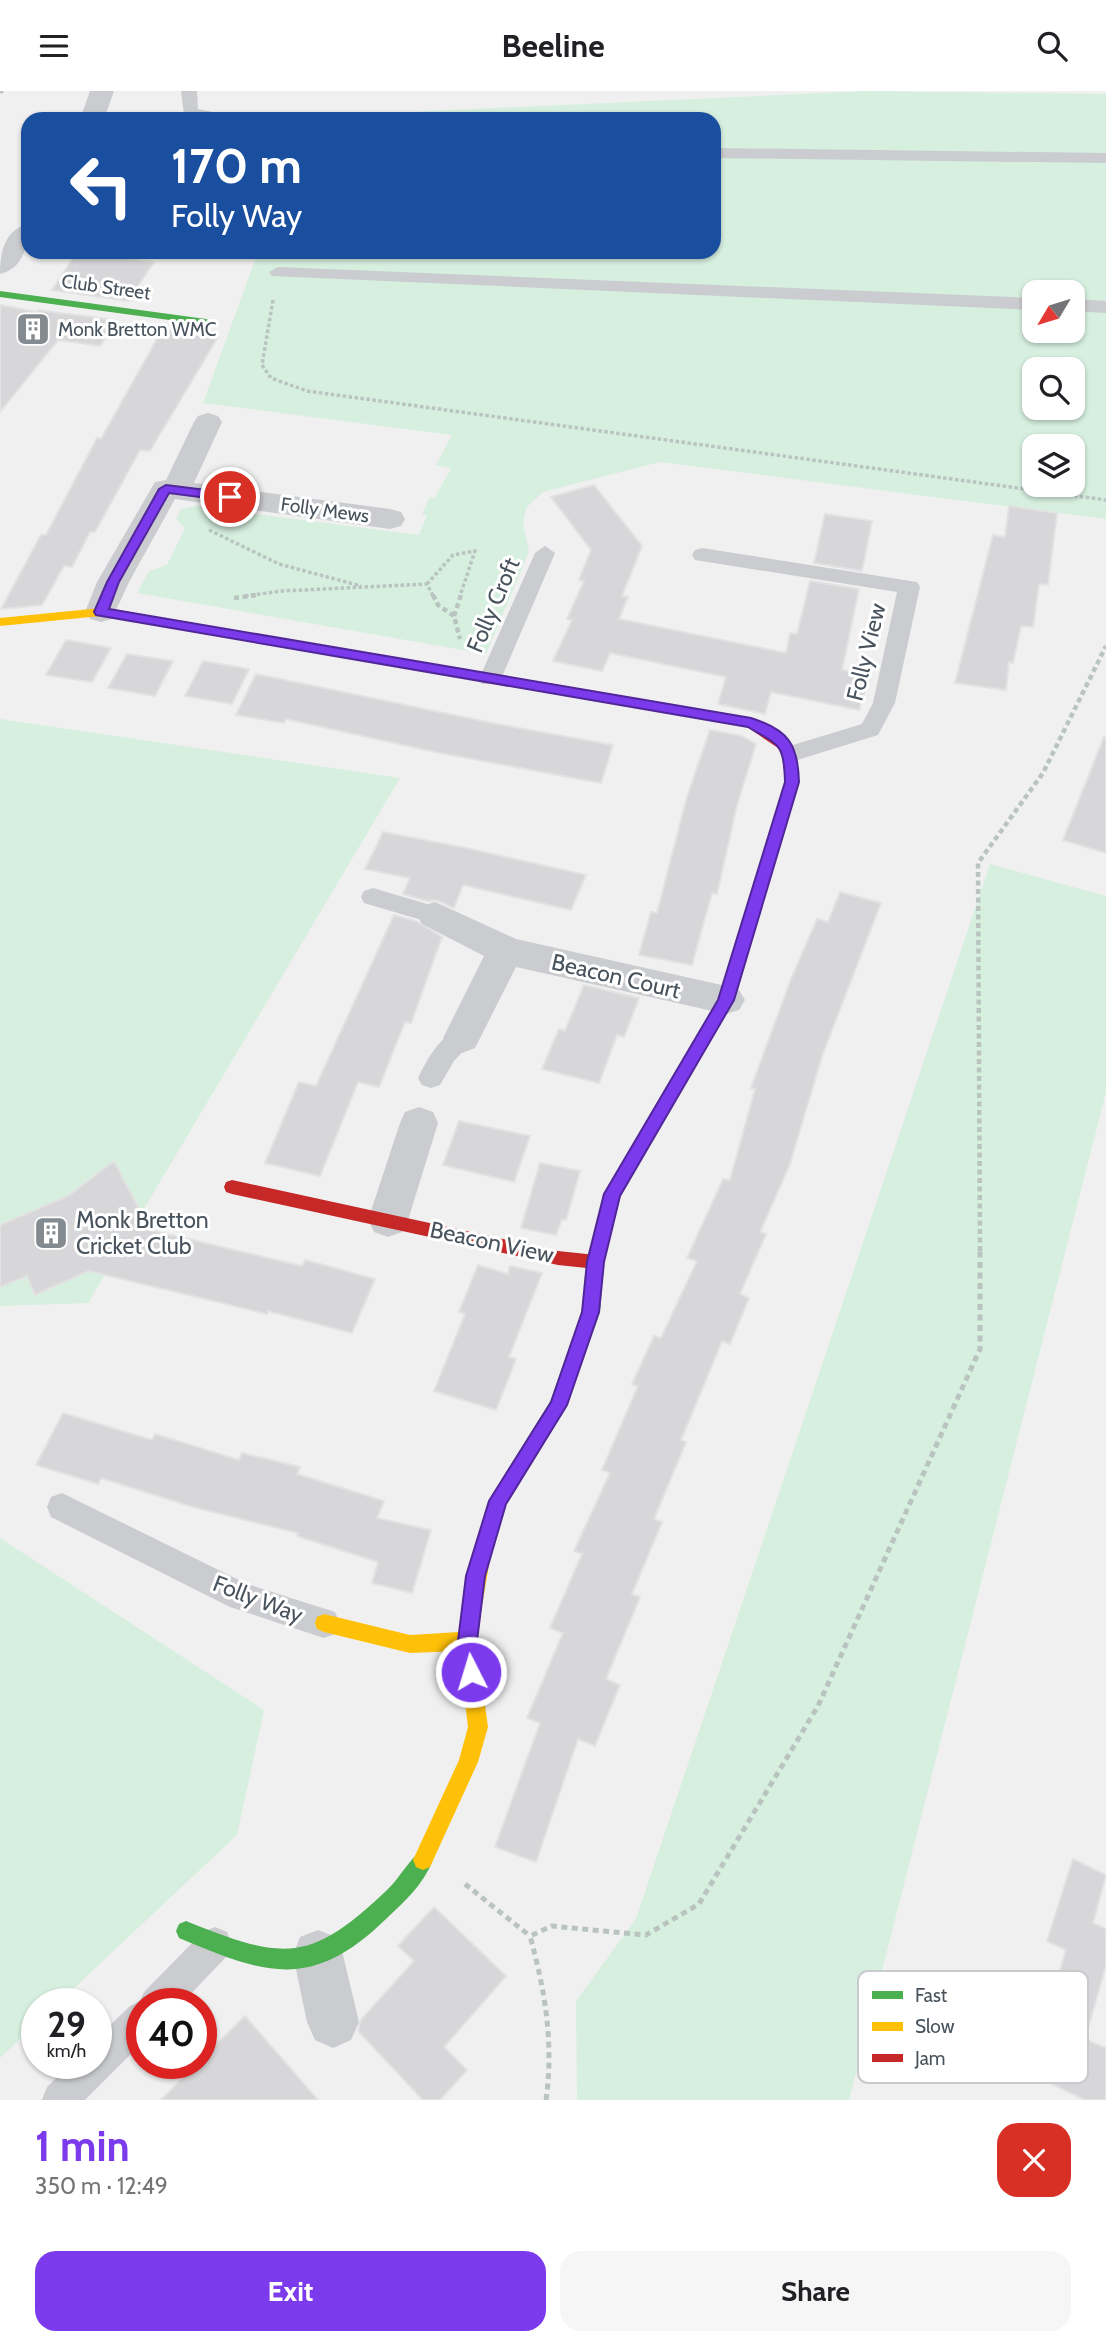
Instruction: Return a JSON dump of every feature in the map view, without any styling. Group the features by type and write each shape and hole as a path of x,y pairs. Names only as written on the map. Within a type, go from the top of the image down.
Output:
{"street":[{"path":"94,112 102,91"},
{"path":"0,266 21,243"},
{"name":"Club Street","path":"0,294 206,322"},
{"path":"101,612 113,582 166,489 176,490 208,422"},
{"name":"Folly Mews","path":"176,490 390,519"},
{"path":"0,622 101,612 162,622 751,723 782,741 791,754 792,782 726,1000 612,1194 596,1262 591,1312 558,1405 498,1501 476,1576 467,1641 478,1727 468,1762 428,1854 416,1875 357,1935 318,1955 287,1959 248,1956 201,1938"},
{"name":"Beacon Court","path":"435,915 507,951 726,1000"},
{"path":"462,1038 495,968 507,951"},
{"path":"388,1220 419,1123"},
{"name":"Beacon View","path":"232,1187 558,1258 596,1262"},
{"name":"Folly Way","path":"324,1623 410,1644 467,1641"},
{"path":"318,1955 333,2021"}],"lane":[{"path":"189,91 192,112"},
{"path":"721,153 1106,158"},
{"path":"278,272 1022,303"},
{"path":"1085,306 1106,307"},
{"name":"Folly Croft","path":"490,679 545,553"},
{"name":"Folly View","path":"702,555 909,587 884,703 870,729 791,754"},
{"name":"Beacon Court","path":"373,897 435,915"},
{"path":"431,1078 444,1054 462,1038"},
{"name":"Folly Way","path":"62,1507 241,1597 324,1623"},
{"path":"167,1988 201,1938"},
{"path":"60,2100 126,2034"}],"path":[{"path":"278,272 262,365 271,379 307,391 1106,499"},
{"path":"176,490 188,510 227,541 279,565 369,587"},
{"path":"427,584 434,573 454,555 466,549 475,551 454,616 464,650 456,673"},
{"path":"162,622 213,603 250,594 427,584"},
{"path":"427,584 438,605 454,616"},
{"path":"530,1937 552,1926 646,1935 699,1904 818,1706 980,1349 978,863 1043,773 1106,646"},
{"path":"428,1854 530,1937 543,1981 551,2072 546,2100"}],"green space":[{"path":"867,91 1106,94 1106,519 660,462 543,492 526,508 523,523 529,552 486,654 137,593 149,571 167,565 185,528 176,519 181,509 195,506 419,535 427,515 422,514 430,497 435,498 451,468 436,465 452,435 203,403 255,259 721,259 721,112 407,112"},
{"path":"0,719 400,778 88,1303 0,1306"},
{"path":"990,864 1106,896 1106,1092 882,1971 858,1971 858,2065 849,2100 577,2100 576,2001 636,1919"},
{"path":"0,1538 264,1710 237,1835 74,1988 21,1988 21,2038 0,2058"}],"building":[{"path":"72,259 131,259 154,262 128,301 52,290"},
{"path":"0,305 37,312 116,320 100,346 58,340 0,412"},
{"path":"163,328 218,337 150,451 140,450 95,532 90,532 72,567 64,566 42,605 1,609 41,535 46,535 97,438 101,439"},
{"path":"594,485 642,546 622,596 628,597 619,619 786,653 790,633 797,634 810,581 859,589 842,670 870,675 859,710 771,692 765,714 718,704 726,677 610,653 602,671 553,661 572,620 567,619 584,581 579,580 591,550 551,497"},
{"path":"1009,506 1057,513 1048,585 1039,584 1033,627 1021,626 1013,663 1009,662 1006,690 955,683 993,535 1005,537"},
{"path":"825,514 872,521 862,571 814,563"},
{"path":"66,640 111,648 92,682 46,675"},
{"path":"127,654 173,661 155,696 108,688"},
{"path":"203,661 249,669 232,704 185,696"},
{"path":"256,674 613,745 601,783 435,752 286,719 284,723 236,715"},
{"path":"710,730 742,736 756,744 737,805 717,894 712,893 692,965 639,955 651,912 657,913 687,797"},
{"path":"1104,737 1106,738 1106,853 1063,840"},
{"path":"383,832 586,875 571,910 463,885 454,908 436,900 428,901 403,894 410,878 365,869"},
{"path":"840,892 881,903 822,1056 790,1164 760,1232 766,1234 740,1294 749,1298 730,1344 722,1341 681,1440 686,1442 654,1519 662,1522 632,1594 640,1597 606,1679 620,1685 595,1746 578,1739 536,1862 495,1847 540,1723 527,1718 563,1633 550,1628 582,1554 574,1551 610,1473 602,1470 638,1386 632,1384 654,1336 661,1338 697,1261 687,1258 723,1179 730,1180 755,1089 751,1088 791,979 817,919 828,922"},
{"path":"394,915 418,922 442,937 411,1023 405,1022 379,1087 358,1082 320,1176 265,1163 299,1082 316,1086"},
{"path":"584,985 639,998 624,1037 617,1035 599,1083 542,1069 559,1029 565,1031"},
{"path":"459,1121 530,1136 514,1182 443,1165"},
{"path":"114,1161 150,1230 302,1266 305,1260 375,1279 352,1333 268,1311 267,1314 89,1271 35,1295 27,1276 0,1287 0,1225 68,1196"},
{"path":"540,1163 580,1171 566,1220 562,1219 556,1235 521,1228"},
{"path":"478,1265 508,1274 510,1266 542,1273 509,1357 516,1359 496,1410 434,1391 465,1314 459,1312"},
{"path":"63,1413 152,1440 155,1434 239,1460 242,1453 300,1467 297,1474 384,1501 377,1518 431,1530 412,1593 372,1583 378,1562 297,1536 298,1533 193,1507 101,1478 98,1484 36,1465"},
{"path":"1073,1859 1106,1875 1093,1923 1106,1929 1106,1965 1088,2028 1088,1971 1060,1971 1066,1950 1047,1941"},
{"path":"434,1907 506,1976 444,2047 467,2070 440,2100 423,2100 358,2031 361,2020 414,1961 398,1946"},
{"path":"245,2016 318,2100 161,2100 181,2079 217,2079 217,2043"},
{"path":"1088,2040 1106,2048 1106,2100 1085,2100 1050,2083 1088,2083"}],"traffic: fast":[{"path":"0,294 206,322"},
{"path":"481,1559 498,1501 558,1405 591,1312 596,1262 612,1194 682,1075"},
{"path":"186,1931 246,1955 266,1959 285,1960 321,1952 368,1923 405,1886 423,1860"}],"traffic: slow":[{"path":"0,622 101,612 577,693"},
{"path":"324,1623 410,1644 467,1641 481,1559"},
{"path":"423,1860 468,1762 478,1727 467,1641"}],"traffic: jam":[{"path":"577,693 751,723 784,745 790,758 792,782 726,1000 682,1075"},
{"path":"232,1187 558,1258 596,1262"}],"place":[{"name":"Monk Bretton WMC","path":"33,329"},
{"name":"Monk Bretton Cricket Club","path":"51,1233"}],"route":[{"path":"230,497 166,489 113,582 101,612 751,723 782,741 791,754 792,782 726,1000 612,1194 596,1262 591,1312 558,1405 498,1501 476,1576 467,1641 471,1672"}]}
